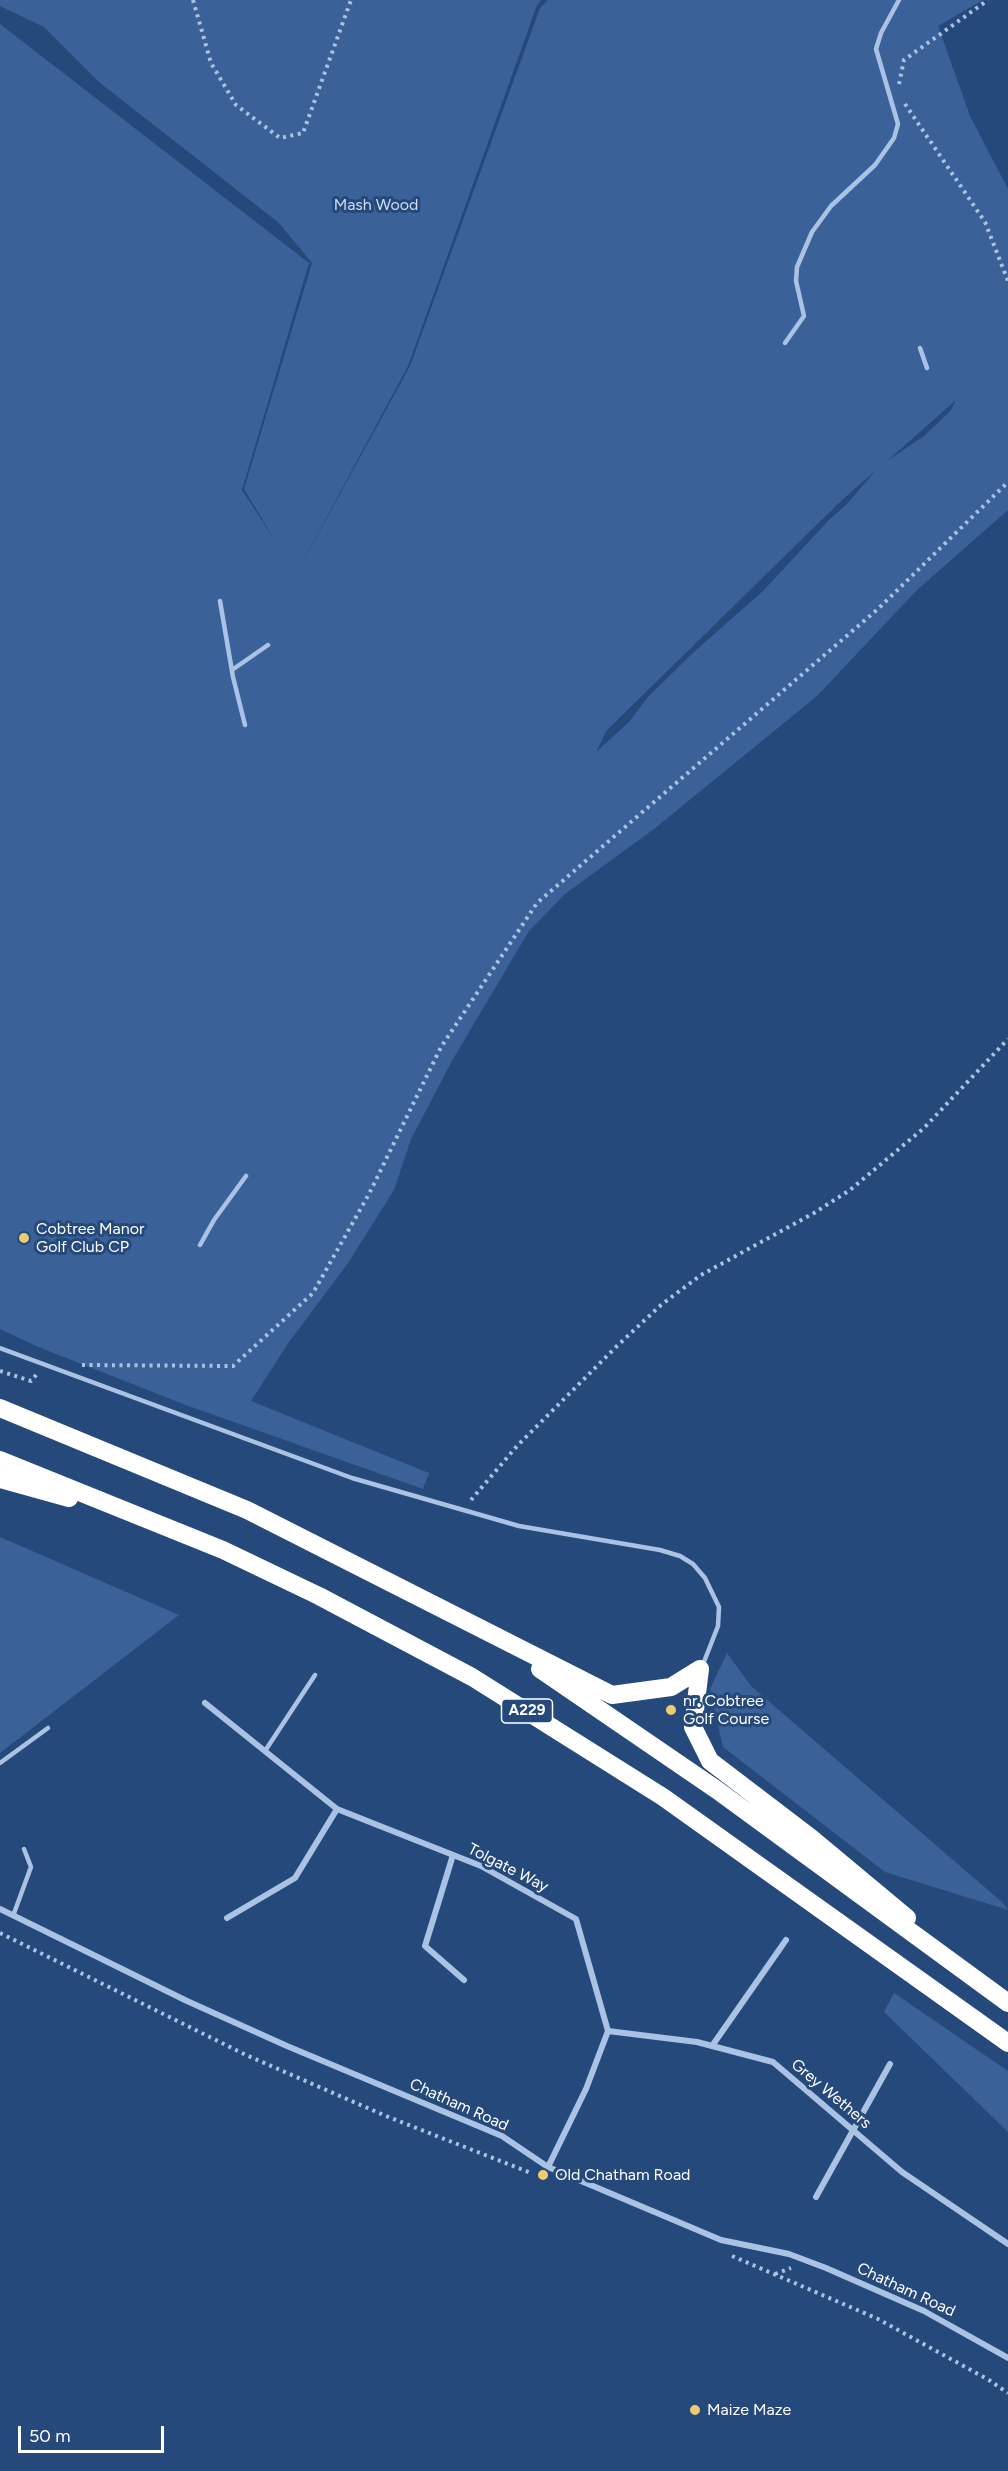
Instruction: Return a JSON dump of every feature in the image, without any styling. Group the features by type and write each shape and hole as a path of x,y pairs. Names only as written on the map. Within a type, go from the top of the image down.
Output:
{"highway":[{"name":"A229","path":"0,1408 247,1510 449,1613 527,1660 717,1790 1008,2003"},
{"name":"A229","path":"0,1460 223,1550 319,1596 472,1677 663,1797 1008,2043"},
{"path":"0,1479 157,1522"},
{"path":"449,1613 612,1695 671,1687 700,1669"},
{"path":"700,1669 693,1727 710,1761 811,1838 888,1901 967,1975"}],"street":[{"name":"Tolgate Way","path":"205,1703 337,1809 481,1866 576,1919 608,2031"},
{"path":"227,1918 295,1878 337,1809"},
{"path":"453,1855 425,1946 465,1980"},
{"name":"Chatham Road","path":"0,1909 197,2006 502,2136 548,2167 721,2240 789,2254 836,2272 924,2311 1008,2358"},
{"path":"712,2046 786,1940"},
{"path":"548,2167 586,2089 608,2031"},
{"name":"Grey Wethers","path":"608,2031 697,2042 773,2062 902,2172 1008,2244"},
{"path":"816,2197 855,2131 890,2064"}],"lane":[{"path":"785,343 804,316 796,281 798,267 813,232 831,206 875,165 894,138 898,124 876,50 881,33 899,0"},
{"path":"920,348 927,368"},
{"path":"220,601 232,670 245,725"},
{"path":"232,670 268,645"},
{"path":"200,1245 211,1225 246,1176"},
{"path":"0,1348 352,1478 519,1526 660,1550 680,1556 693,1564 705,1578 718,1606 718,1626 710,1650 700,1669"},
{"path":"264,1751 315,1675"},
{"path":"0,1763 48,1728"},
{"path":"13,1916 31,1867 24,1849"}],"path":[{"path":"193,0 211,63 236,105 280,138 303,133 351,0"},
{"path":"898,93 904,60 988,0"},
{"path":"904,102 985,222 1008,281"},
{"path":"79,1365 233,1366 313,1293 369,1194 441,1047 537,903 879,608 1008,482"},
{"path":"463,1509 517,1446 661,1305 701,1275 814,1213 850,1190 924,1128 1008,1039"},
{"path":"0,1371 31,1381 46,1365"},
{"path":"0,1933 246,2055 386,2116 494,2157"},
{"path":"801,2272 790,2268 774,2274 878,2319 1008,2393"}],"green space":[{"name":"Mash Wood","path":"0,0 541,0 537,5 408,366 295,576 410,366 540,8 548,0 983,0 938,26 970,116 1008,189 1008,510 917,590 817,696 654,829 565,894 529,931 453,1059 411,1139 394,1190 348,1263 287,1345 251,1401 429,1473 423,1489 183,1404 36,1346 0,1329 0,24 309,263 242,490 276,542 244,489 312,263 279,223 99,82 44,27 0,6","holes":["956,400 951,410 924,436 887,461","876,470 847,504 829,520 762,592 695,651 648,697 629,722 596,752 607,730 841,501"]},
{"path":"0,1537 179,1615 0,1753"},
{"path":"727,1653 751,1686 1003,1903 1008,1910 885,1872 723,1747 710,1689"},
{"path":"894,1993 1008,2071 1008,2132 884,2012"}],"place":[{"name":"Cobtree Manor Golf Club CP","path":"24,1238"},
{"name":"nr. Cobtree Golf Course","path":"671,1710"},
{"name":"Old Chatham Road","path":"543,2175"},
{"name":"Maize Maze","path":"695,2410"}]}
